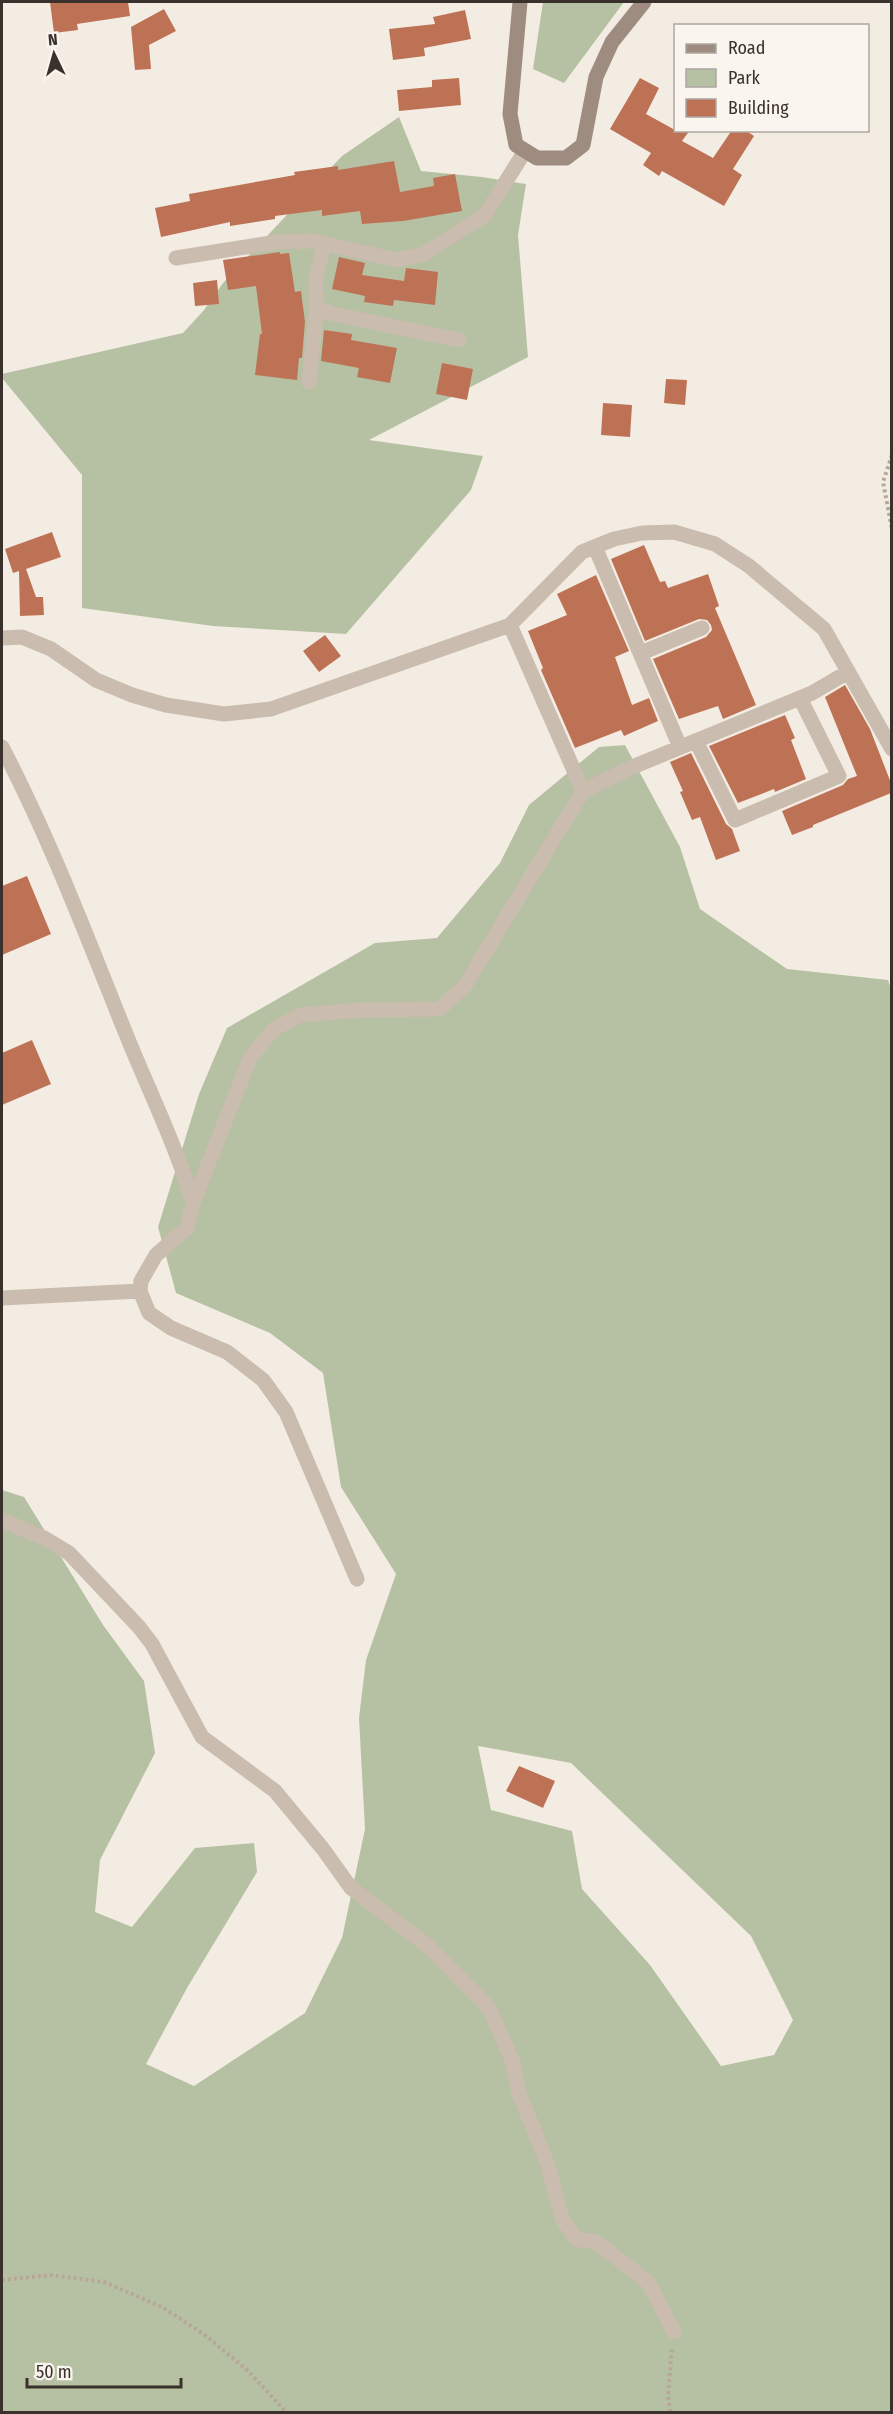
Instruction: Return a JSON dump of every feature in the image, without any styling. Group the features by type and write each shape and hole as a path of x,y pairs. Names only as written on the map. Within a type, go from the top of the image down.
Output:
{"street":[{"path":"520,2 510,114 516,145 537,158 566,158 583,145 596,77 612,42 644,2"},
{"path":"176,258 277,242 314,242 396,260 424,254 485,215 525,151"},
{"path":"309,382 316,308 316,278 324,244"},
{"path":"316,308 333,314 459,340"},
{"path":"2,638 22,637 51,649 96,680 132,695 166,705 224,714 271,709 510,625 582,552 614,539 642,533 674,532 715,544 749,566 824,629 891,749"},
{"path":"595,547 680,747"},
{"path":"510,625 583,791"},
{"path":"641,653 702,628"},
{"path":"357,1579 286,1412 263,1380 227,1352 171,1328 149,1314 140,1291 141,1281 156,1255 187,1228 193,1203 250,1058 274,1029 300,1016 362,1010 439,1009 464,987 583,791 630,768 800,698 848,672"},
{"path":"696,741 735,820 839,776 800,698"},
{"path":"2,747 70,895 182,1163 193,1203"},
{"path":"2,1298 140,1291"},
{"path":"2,1520 44,1538 69,1553 139,1627 152,1644 201,1737 275,1791 323,1849 351,1888 428,1946 489,2008 512,2060 519,2093 548,2165 562,2218 576,2239 596,2242 648,2282 674,2332"}],"path":[{"path":"891,455 883,482 891,529"},
{"path":"2,2280 51,2275 104,2282 162,2307 205,2335 247,2370 286,2412"},
{"path":"670,2412 668,2395 674,2332"}],"green space":[{"path":"543,2 624,2 564,83 533,69"},
{"path":"399,117 421,171 526,184 518,235 528,357 369,440 483,456 471,490 346,634 213,626 82,608 82,475 2,378 2,374 183,333 204,310 223,283 342,156"},
{"path":"625,745 680,847 700,909 787,969 888,980 892,992 891,2412 2,2412 2,1490 24,1497 103,1625 144,1681 155,1753 100,1860 95,1912 132,1927 195,1848 254,1843 257,1872 187,1988 146,2064 194,2086 305,2013 342,1938 365,1829 359,1718 366,1660 396,1574 341,1487 323,1373 270,1333 176,1293 158,1227 199,1094 227,1028 375,943 437,938 500,863 529,805 599,747","holes":["478,1746 571,1763 751,1936 793,2020 774,2055 721,2066 650,1965 582,1889 572,1831 491,1810"]}],"building":[{"path":"50,2 128,2 130,16 77,24 78,30 54,33"},
{"path":"164,9 176,31 149,45 151,69 135,70 131,27"},
{"path":"465,10 471,39 424,48 425,56 393,60 389,29 435,24 433,17"},
{"path":"459,78 461,105 399,111 397,90 432,87 432,80"},
{"path":"640,78 659,88 646,114 674,129 674,132 689,132 682,141 713,158 731,132 748,132 754,136 733,169 742,175 724,206 662,171 659,176 643,165 651,153 610,129"},
{"path":"394,161 400,192 434,186 433,178 455,174 462,211 403,221 362,224 360,211 322,216 322,210 275,216 275,219 230,226 230,222 161,237 155,208 190,201 189,194 295,175 294,172 338,166 338,170"},
{"path":"280,252 280,254 289,253 295,292 301,291 305,322 302,358 299,358 297,380 255,375 260,334 262,334 256,286 228,290 223,260"},
{"path":"339,257 365,263 362,275 404,281 406,268 438,272 435,305 394,300 393,306 364,302 365,296 332,289"},
{"path":"217,280 219,304 195,306 193,283"},
{"path":"324,330 352,334 351,340 397,348 390,383 357,377 359,368 321,361"},
{"path":"442,363 473,369 467,400 436,394"},
{"path":"666,379 687,380 685,405 664,403"},
{"path":"603,403 632,405 630,437 601,435"},
{"path":"52,532 61,557 26,569 36,597 43,597 44,615 20,616 19,571 13,573 5,549"},
{"path":"644,545 660,582 665,581 668,588 708,574 719,606 715,608 756,705 723,719 718,706 679,719 653,659 706,637 712,630 711,625 707,620 699,619 645,641 611,559"},
{"path":"596,575 629,651 615,657 632,705 649,698 658,721 624,736 621,730 575,748 541,670 543,668 528,631 567,615 557,594"},
{"path":"325,635 341,656 319,672 303,651"},
{"path":"845,685 870,729 891,783 891,793 792,835 782,811 843,785 848,779 857,776 825,697"},
{"path":"785,715 795,738 791,740 806,779 775,792 774,789 738,803 709,746"},
{"path":"691,753 726,824 732,829 740,851 716,860 700,817 692,820 680,792 683,791 670,762"},
{"path":"27,876 51,934 2,955 2,886"},
{"path":"32,1040 51,1084 2,1105 2,1053"},
{"path":"519,1766 555,1781 543,1808 506,1791"}]}
